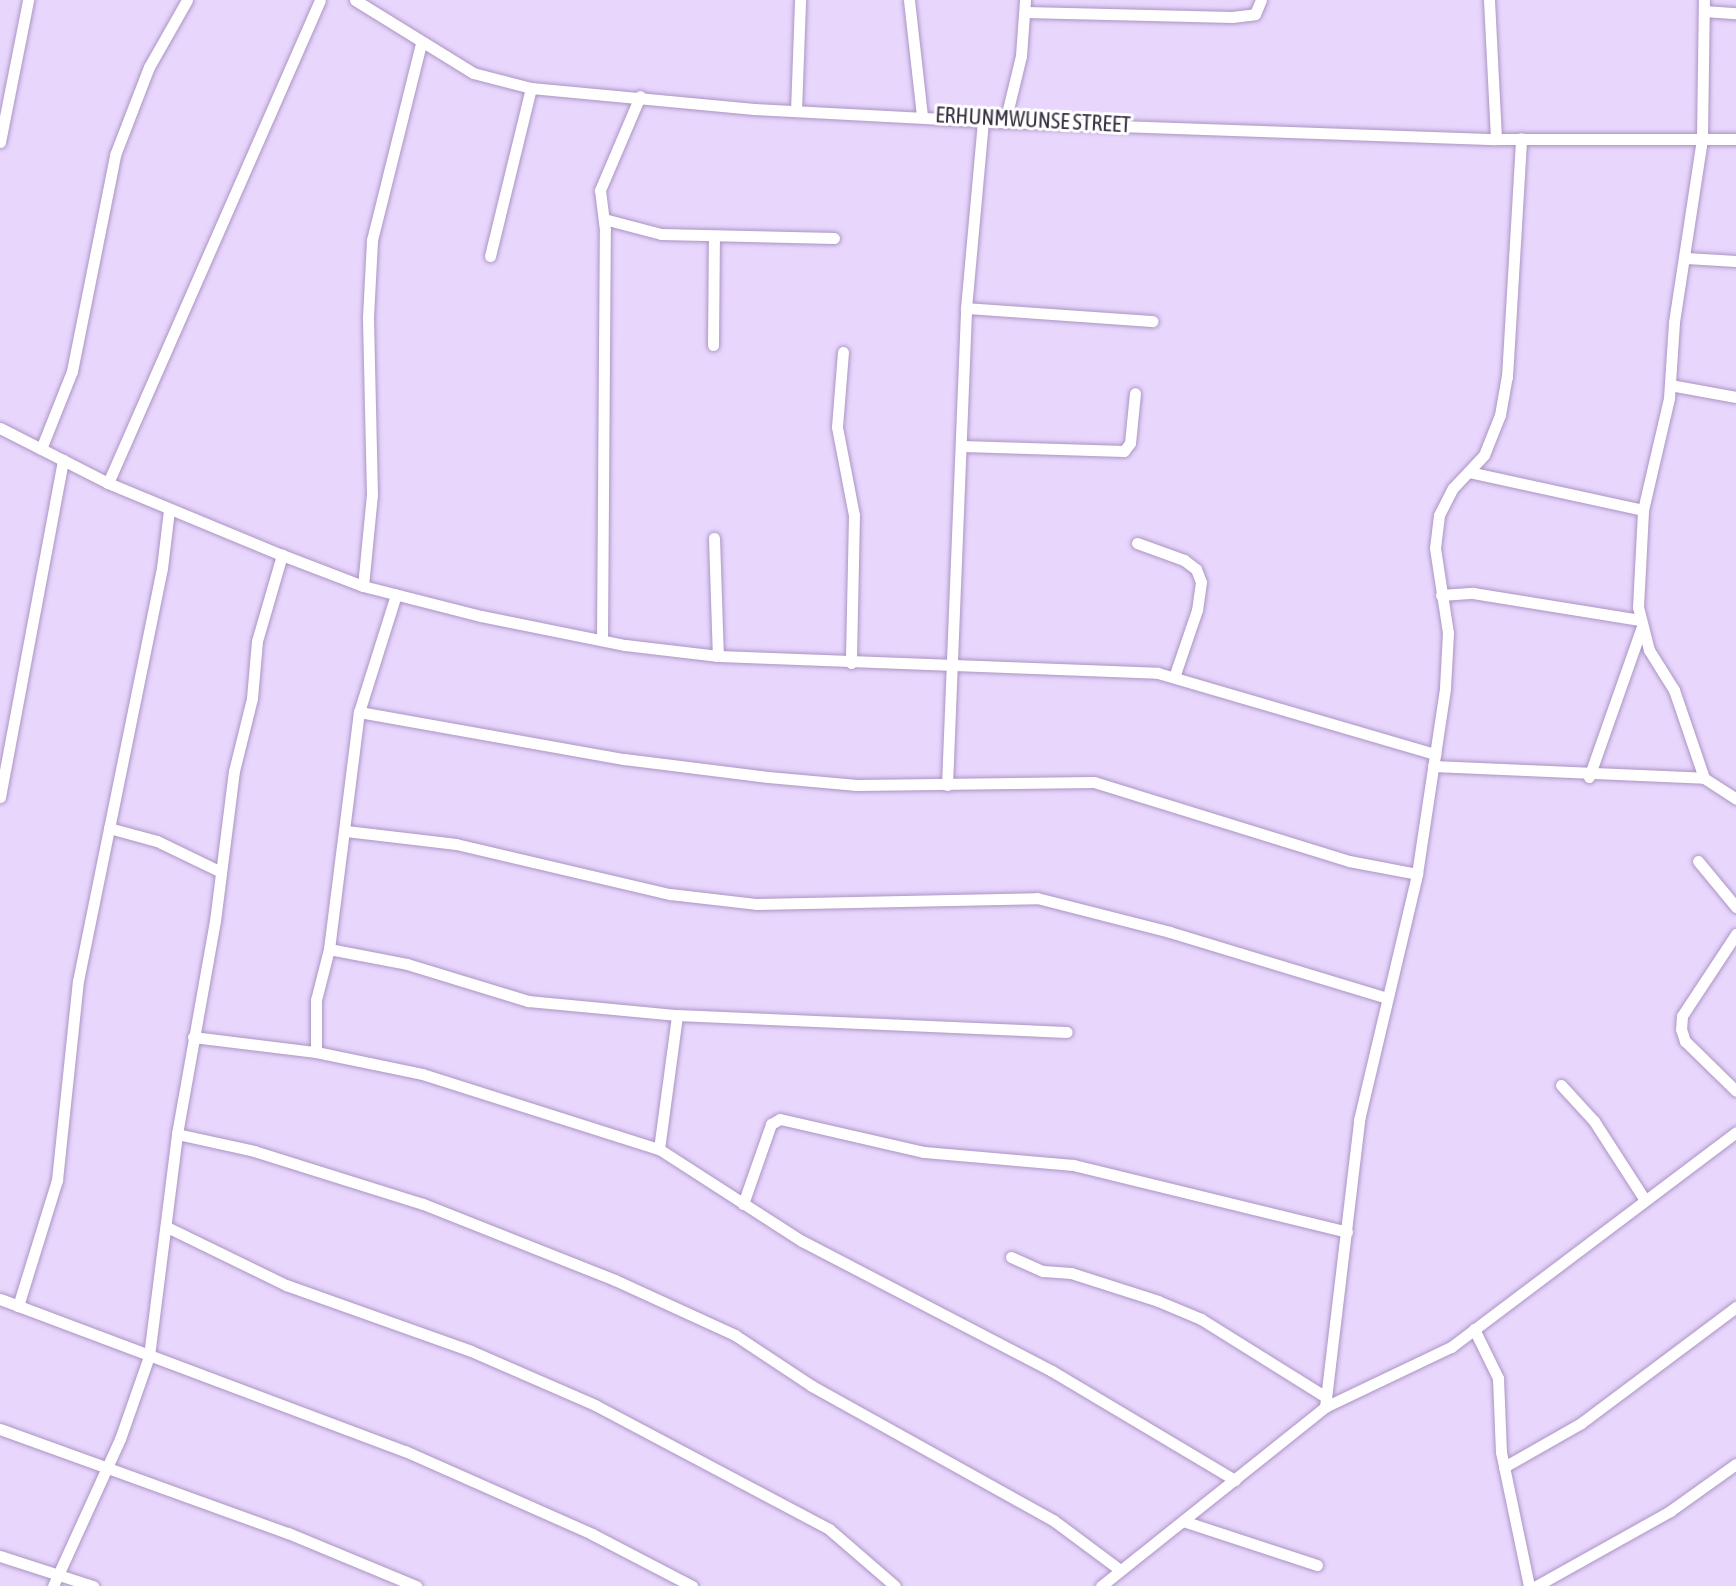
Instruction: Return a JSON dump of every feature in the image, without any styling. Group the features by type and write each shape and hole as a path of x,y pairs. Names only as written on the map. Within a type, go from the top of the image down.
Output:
{"street":[{"path":"0,142 28,0"},
{"path":"41,449 72,371 115,155 149,67 187,0"},
{"path":"108,483 320,0"},
{"name":"ERHUNMWUNSE STREET","path":"355,0 421,44 473,73 531,88 796,111 922,115 1005,122 1496,139 1736,139"},
{"path":"796,111 800,0"},
{"path":"909,0 922,115"},
{"path":"1005,122 1025,6 1232,17 1255,14 1261,0"},
{"path":"1489,0 1496,139"},
{"path":"1589,777 1640,625 1643,510 1670,385 1674,322 1702,138 1704,6 1736,13"},
{"path":"363,586 372,495 368,317 372,240 421,44"},
{"path":"490,256 531,88"},
{"path":"602,640 603,181 640,96"},
{"path":"947,785 966,308 983,120"},
{"path":"1324,1402 1359,1120 1384,997 1417,874 1434,760 1448,633 1435,548 1439,515 1484,455 1500,415 1507,377 1521,138"},
{"path":"604,219 661,234 834,238"},
{"path":"713,345 714,237"},
{"path":"1686,258 1736,261"},
{"path":"966,308 1153,321"},
{"path":"843,352 837,427 854,515 851,663"},
{"path":"1670,385 1736,397"},
{"path":"962,446 1124,451 1130,443 1135,393"},
{"path":"0,428 169,510 363,586 602,640 718,656 851,663 952,661 1107,668 1174,677 1434,760 1589,777 1704,778 1736,799"},
{"path":"0,797 63,460"},
{"path":"1469,472 1643,510"},
{"path":"18,1306 57,1180 66,1058 169,510"},
{"path":"714,538 718,656"},
{"path":"1137,543 1184,560 1196,569 1201,582 1197,610 1174,677"},
{"path":"55,1580 108,1467 149,1356 169,1228 177,1134 221,872 234,771 252,698 253,659 282,555"},
{"path":"1441,595 1473,593 1640,625"},
{"path":"316,1052 316,1000 329,949 359,712 396,595"},
{"path":"1640,625 1674,690 1704,778"},
{"path":"359,712 624,759 768,777 857,785 1094,782 1349,861 1417,874"},
{"path":"109,828 157,841 221,872"},
{"path":"346,831 456,844 670,894 757,904 1037,898 1170,932 1384,997"},
{"path":"1698,861 1736,907"},
{"path":"1736,934 1682,1016 1681,1029 1685,1041 1736,1091"},
{"path":"329,949 407,964 528,1001 677,1015 1067,1032"},
{"path":"659,1149 677,1015"},
{"path":"193,1037 316,1052 422,1074 659,1149 802,1241 1052,1371 1235,1480"},
{"path":"1561,1085 1594,1121 1645,1200"},
{"path":"743,1204 771,1124 780,1119 924,1152 1087,1168 1347,1232"},
{"path":"1101,1586 1235,1480 1324,1402 1451,1347 1736,1132"},
{"path":"177,1134 254,1151 423,1204 708,1322 1053,1520 1120,1570"},
{"path":"169,1228 286,1285 471,1351 608,1412 829,1529 895,1586"},
{"path":"1011,1257 1043,1271 1071,1273 1158,1301 1201,1319 1324,1402"},
{"path":"0,1299 405,1451 592,1534 692,1586"},
{"path":"1504,1467 1581,1423 1736,1307"},
{"path":"1474,1329 1498,1378 1504,1467 1529,1586"},
{"path":"0,1429 108,1467 416,1586"},
{"path":"1536,1586 1670,1511 1736,1464"},
{"path":"1183,1521 1317,1565"},
{"path":"0,1556 55,1580 93,1586"}]}
